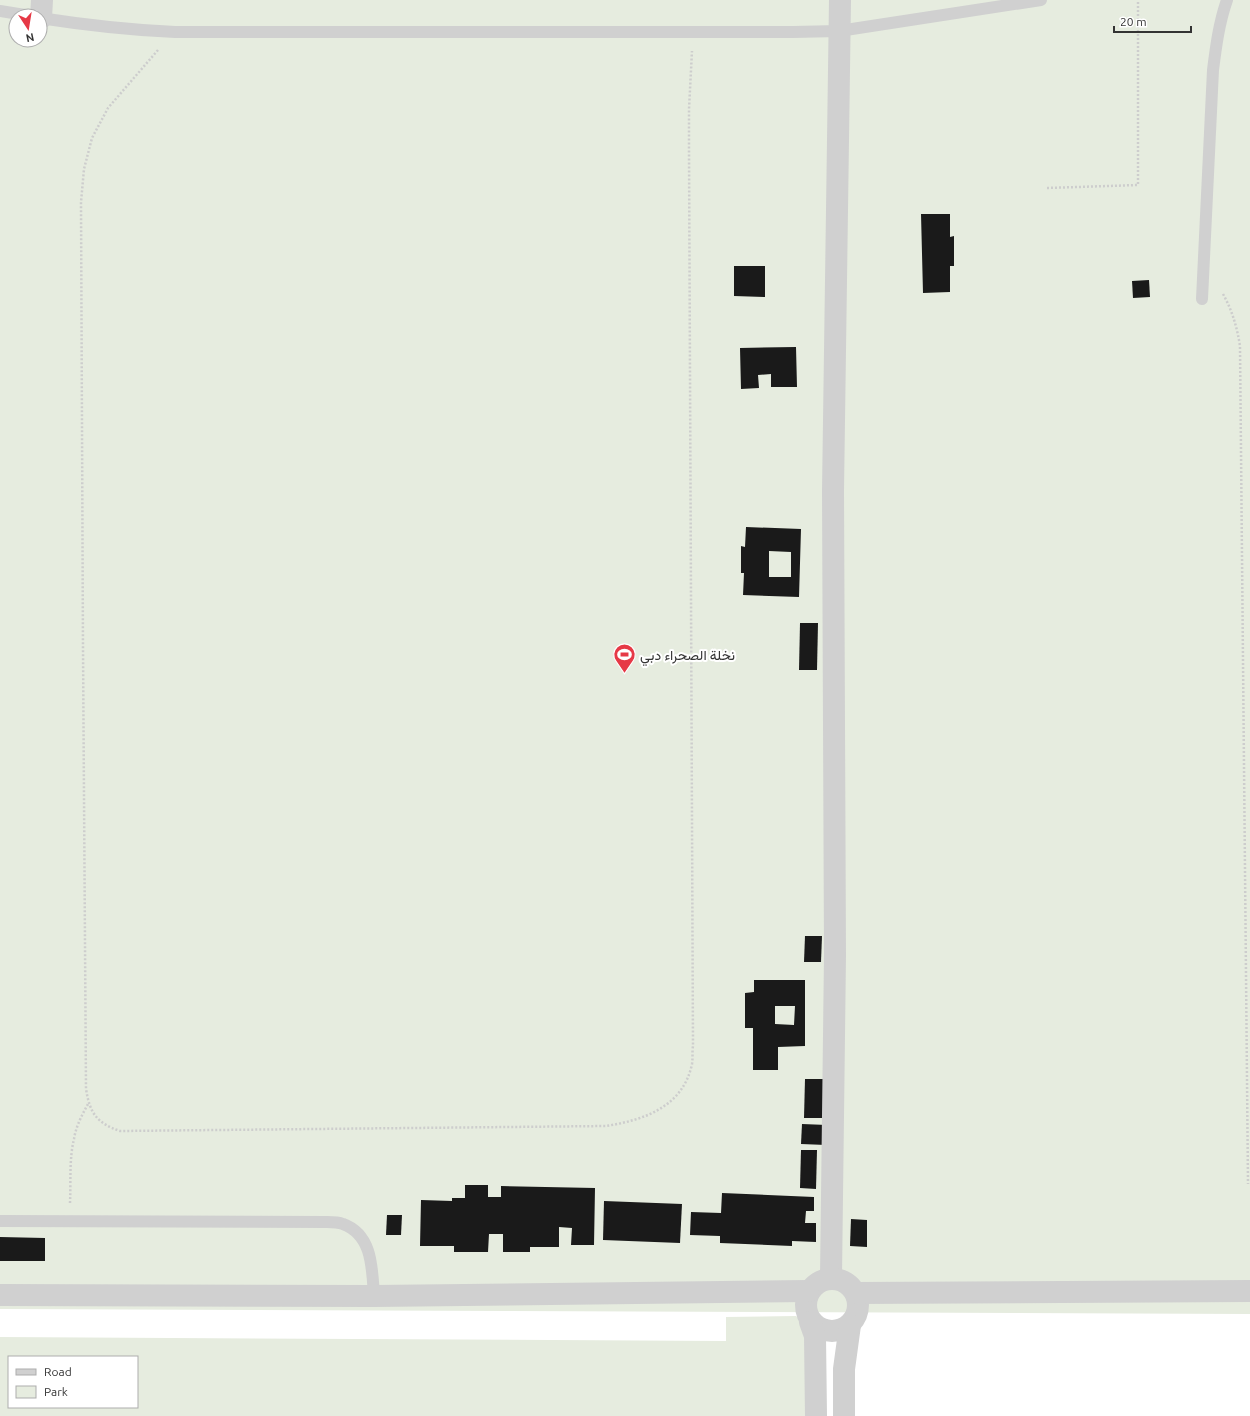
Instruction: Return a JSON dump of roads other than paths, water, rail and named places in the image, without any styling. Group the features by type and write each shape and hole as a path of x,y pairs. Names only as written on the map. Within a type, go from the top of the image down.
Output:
{"street":[{"path":"831,1277 835,955 833,491 840,0"},
{"path":"810,1322 819,1328 830,1331 840,1330 850,1324 856,1315 858,1305 856,1294 849,1285 840,1279 831,1277 817,1282 808,1291 805,1307 806,1312 815,1336 816,1416"},
{"path":"0,1295 374,1296 808,1291"},
{"path":"856,1294 1250,1291"},
{"path":"844,1416 844,1368 850,1324"}],"lane":[{"path":"48,16 85,25 130,30 175,32 694,33 839,31 1041,0"},
{"path":"1202,299 1213,70 1216,42 1222,13 1227,0"},
{"path":"0,1221 342,1223 356,1230 365,1242 370,1256 374,1296"}],"place":[{"name":"نخلة الصحراء دبي","path":"625,674"}]}
